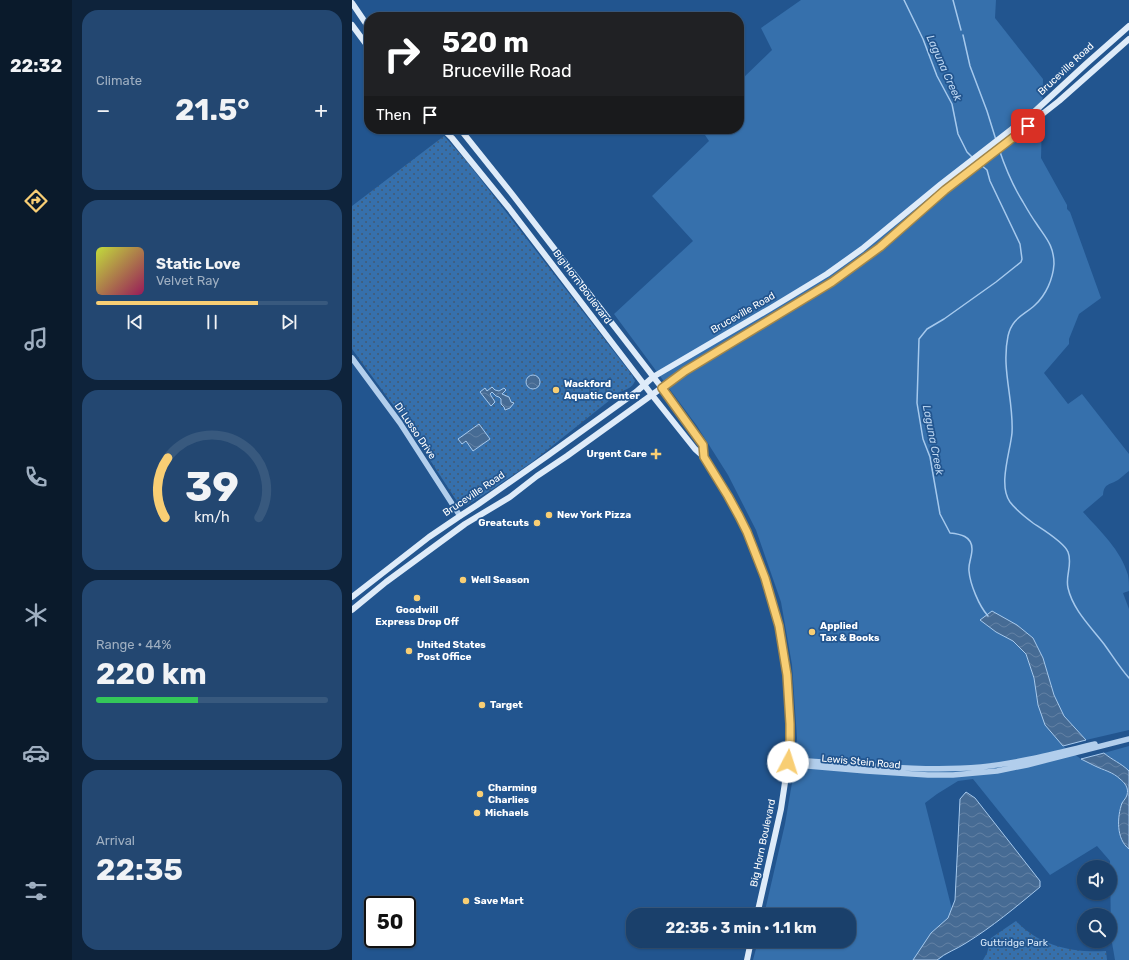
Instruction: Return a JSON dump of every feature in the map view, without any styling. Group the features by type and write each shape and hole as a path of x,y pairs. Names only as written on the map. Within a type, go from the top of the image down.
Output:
{"main road":[{"path":"352,3 364,21"},
{"path":"352,25 364,41"},
{"name":"Bruceville Road","path":"1014,133 1086,64 1129,26"},
{"name":"Bruceville Road","path":"352,597 429,537 547,456 653,377 772,308 827,274 862,249 941,184 970,166 1059,101 1129,39"},
{"name":"Big Horn Boulevard","path":"448,134 509,208 644,385 695,449 704,457 728,496 747,532 773,602 787,675 790,724 790,749 781,809 759,908"},
{"name":"Big Horn Boulevard","path":"464,134 662,388 703,445 704,457"},
{"name":"Bruceville Road","path":"352,610 386,582 465,524 510,497 537,476 685,371 832,282 880,247 970,166"},
{"path":"352,602 386,575 392,565"},
{"path":"747,960 750,948"}],"street":[{"name":"Di Lusso Drive","path":"352,358 400,423 460,516"},
{"name":"Lewis Stein Road","path":"1106,744 1129,736"},
{"name":"Lewis Stein Road","path":"788,762 808,761 912,769 982,767 1055,756 1129,739"}],"green space":[{"path":"801,0 996,0 995,18 1043,79 1041,158 1067,205 1067,209 1070,212 1101,298 1079,314 1069,339 1069,344 1044,373 1068,404 1082,394 1129,454 1129,471 1118,480 1106,486 1103,495 1083,512 1115,549 1125,566 1128,575 1129,591 1123,593 1129,609 1129,730 1086,740 1064,716 1054,695 1043,658 980,620 996,632 1013,641 1026,654 1034,678 1038,705 1063,746 1081,759 1120,778 1127,787 1127,796 1123,801 1119,814 1119,831 1129,849 1129,960 1115,960 1113,948 1117,948 1117,908 1111,908 1111,900 1117,900 1117,860 1109,860 1097,846 1050,875 973,779 958,781 925,803 960,941 939,960 753,960 756,948 856,948 856,908 766,908 785,824 794,771 797,738 792,665 781,602 756,530 728,475 697,426 614,314 693,241 652,196 709,141 704,134 744,134 744,77 772,50 761,28"},
{"path":"444,136 468,163 632,375 635,381 631,387 620,392 532,462 467,505 458,503 404,420 352,349 352,206"},
{"path":"1129,746 1129,771 1104,753"},
{"name":"Guttridge Park","path":"1016,921 1035,937 1057,946 1081,951 1106,951 1107,960 983,960 987,953 991,938"}],"water":[{"path":"533,375 538,377 540,382 538,387 533,389 528,387 526,382 528,377"},
{"path":"492,387 499,391 504,388 506,390 502,394 509,397 511,402 514,403 510,408 505,410 501,404 501,399 492,392 490,394 495,402 491,406 480,392 485,388 487,391"},
{"path":"479,424 490,439 473,451 466,441 462,444 458,439"},
{"path":"992,611 1017,625 1033,638 1043,658 1054,695 1064,716 1086,740 1063,746 1045,725 1038,705 1034,678 1026,654 1013,641 996,632 980,620"},
{"path":"1104,753 1129,771 1129,849 1122,840 1119,828 1120,809 1126,797 1126,786 1122,781 1108,771 1081,759"},
{"path":"966,792 975,798 1040,881 1040,887 985,930 937,960 913,960 931,933 948,918 955,900 960,799"}],"waterway":[{"name":"Laguna Creek","path":"904,0 923,39 937,76 952,104 958,134 967,152 972,157"},
{"name":"Laguna Creek","path":"953,0 961,30"},
{"name":"Laguna Creek","path":"963,35 970,66 996,140"},
{"name":"Laguna Creek","path":"999,149 1016,190 1046,237 1051,246 1054,257 1053,270 1046,292 1035,305 1015,321 1008,336 1006,361 1012,433 1006,469 1005,487 1010,502 1015,508 1066,548 1070,561 1067,579 1070,596 1083,618 1129,678"},
{"name":"Laguna Creek","path":"981,165 987,170 990,181 1020,244 1022,259 1021,262 996,282 944,319 927,329 919,339 917,403 923,439 930,457 940,514 950,533 965,536 970,541 972,549 969,568 971,582 978,601 988,616"}],"place":[{"name":"Wackford Aquatic Center","path":"556,390"},
{"name":"Urgent Care","path":"656,454"},
{"name":"New York Pizza","path":"549,515"},
{"name":"Greatcuts","path":"537,523"},
{"name":"Well Season","path":"463,580"},
{"name":"Goodwill Express Drop Off","path":"417,598"},
{"name":"Applied Tax & Books","path":"812,632"},
{"name":"United States Post Office","path":"409,651"},
{"name":"Target","path":"482,705"},
{"name":"Charming Charlies","path":"480,794"},
{"name":"Michaels","path":"477,813"},
{"name":"Save Mart","path":"466,901"}],"route":[{"path":"788,762 790,749 790,724 787,675 779,626 765,578 757,555 739,516 716,474 704,457 703,445 662,388 685,371 729,346 832,282 880,247 945,190 1028,126"}]}
